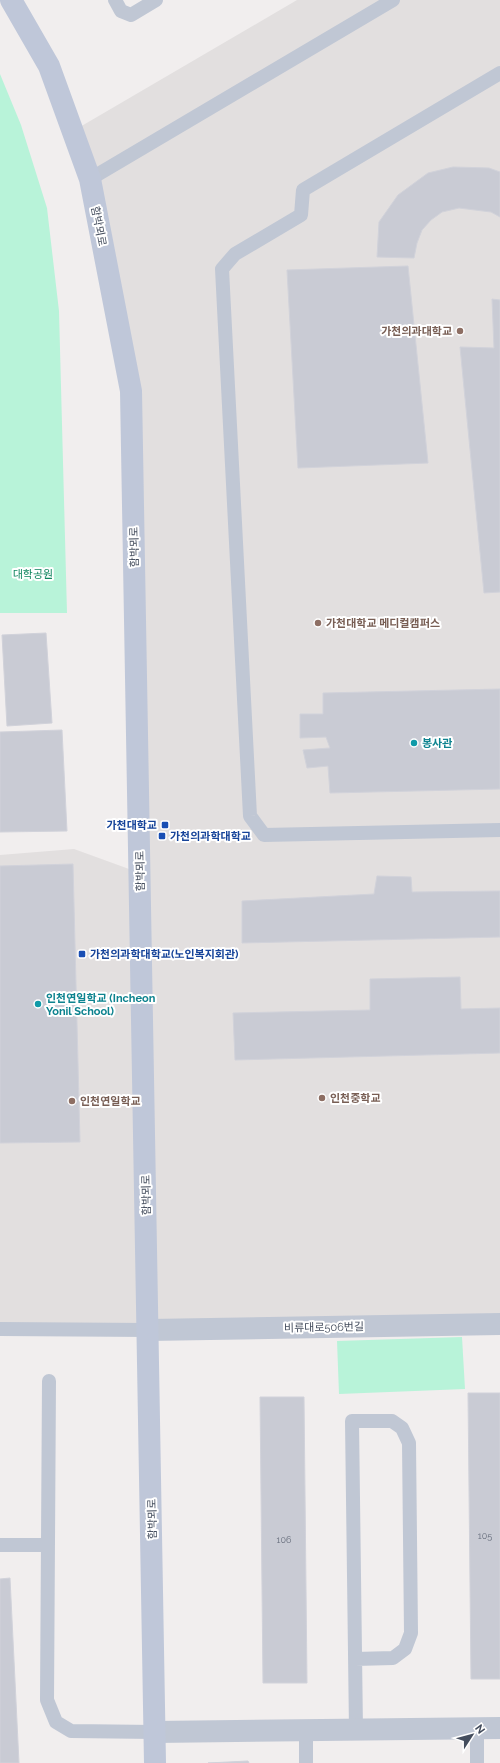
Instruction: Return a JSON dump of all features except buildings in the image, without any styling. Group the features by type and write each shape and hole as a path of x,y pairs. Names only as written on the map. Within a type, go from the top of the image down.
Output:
{"main road":[{"name":"함박뫼로","path":"11,0 49,66 90,179 131,391 155,1763"}],"street":[{"name":"비류대로506번길","path":"148,1330 500,1324"},
{"path":"155,1732 500,1728"}],"lane":[{"path":"115,0 121,10 131,15 156,0"},
{"path":"90,179 393,0"},
{"path":"500,73 303,190 301,215 235,254 222,269 250,816 264,835 500,830"},
{"path":"0,1329 148,1330"},
{"path":"49,1381 47,1700 56,1722 71,1731 155,1732"},
{"path":"355,1659 393,1658 405,1649 411,1633 409,1443 402,1428 392,1421 352,1421 355,1659 356,1730"},
{"path":"0,1545 48,1545"},
{"path":"477,1728 478,1763"},
{"path":"306,1730 306,1763"}],"shaded area":[{"path":"297,0 500,0 500,1324 0,1329 0,855 74,849 140,873 131,391 73,131"}],"green space":[{"name":"대학공원","path":"0,74 21,125 47,208 59,311 67,613 0,613"},
{"path":"462,1337 465,1389 339,1394 337,1341"}],"place":[{"name":"가천의과대학교","path":"460,331"},
{"name":"가천대학교 메디컬캠퍼스","path":"318,623"},
{"name":"봉사관","path":"414,743"},
{"name":"가천대학교","path":"165,825"},
{"name":"가천의과학대학교","path":"162,836"},
{"name":"가천의과학대학교(노인복지회관)","path":"82,954"},
{"name":"인천연일학교 (Incheon Yonil School)","path":"38,1004"},
{"name":"인천중학교","path":"322,1098"},
{"name":"인천연일학교","path":"72,1101"}]}
